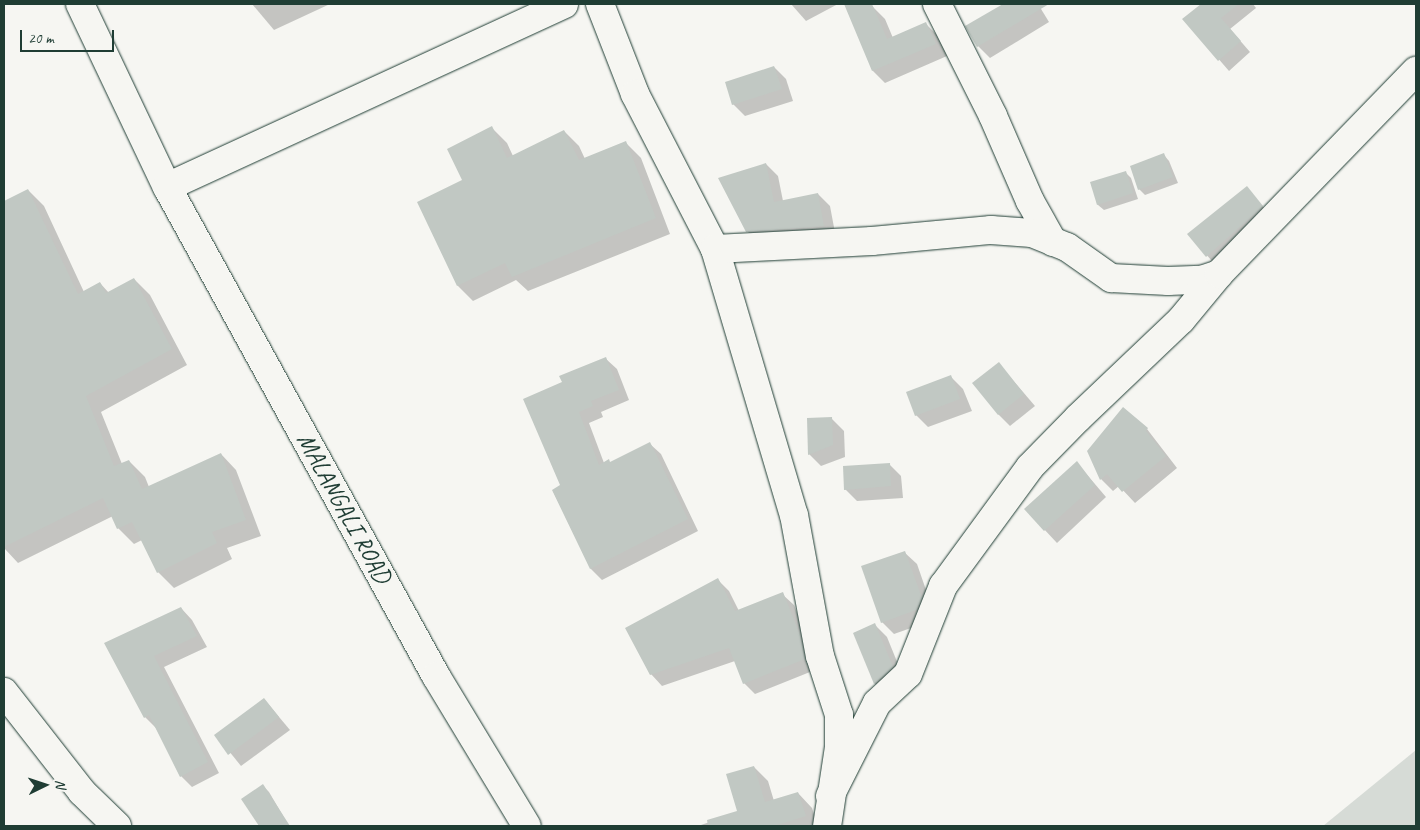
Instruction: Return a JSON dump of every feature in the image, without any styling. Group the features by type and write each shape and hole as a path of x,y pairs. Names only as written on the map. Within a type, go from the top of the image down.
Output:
{"street":[{"name":"MALANGALI ROAD","path":"80,4 167,187 436,676 526,826"},
{"path":"167,187 564,4"},
{"path":"600,4 636,94 715,249 794,515 820,656 839,715 839,747 830,796 827,826"},
{"path":"937,4 993,116 1030,201 1053,242"},
{"path":"830,796 877,703 908,674 943,586 1030,467 1078,418 1181,320 1219,274 1416,71"},
{"path":"715,249 872,241 992,230 1032,233 1053,242 1111,278 1168,282 1201,280 1219,274"},
{"path":"4,692 82,792 117,826"}],"shaded area":[{"path":"1416,750 1416,826 1323,826"}],"building":[{"path":"844,4 872,4 887,39 926,22 936,44 872,71"},
{"path":"1003,4 1049,4 977,47 965,26"},
{"path":"1201,4 1239,4 1221,18 1241,41 1218,61 1182,19"},
{"path":"774,66 782,89 732,105 725,82"},
{"path":"492,126 507,158 564,130 579,160 626,141 656,218 512,277 505,263 457,286 417,202 462,180 447,149"},
{"path":"1164,153 1173,177 1138,190 1130,166"},
{"path":"766,163 774,202 818,193 824,226 746,232 718,178"},
{"path":"1126,171 1133,193 1097,205 1090,182"},
{"path":"1247,186 1263,206 1206,257 1187,234"},
{"path":"28,189 78,294 100,282 106,293 134,278 172,349 86,396 114,466 129,460 142,489 221,453 246,520 212,532 217,543 157,573 132,522 117,529 103,498 4,547 4,201"},
{"path":"606,357 619,390 591,401 593,406 579,412 599,465 609,459 610,462 650,442 688,519 590,569 552,490 560,485 523,399 562,382 559,376"},
{"path":"999,362 1024,394 998,415 972,383"},
{"path":"951,375 960,399 915,416 906,392"},
{"path":"1123,407 1148,428 1146,431 1166,456 1122,492 1107,474 1100,480 1087,451"},
{"path":"832,417 833,445 808,455 807,418"},
{"path":"1077,461 1095,485 1044,531 1024,509"},
{"path":"890,463 891,486 844,490 843,466"},
{"path":"905,551 922,598 916,610 881,623 861,566"},
{"path":"718,578 735,611 783,592 800,635 805,659 743,684 729,648 650,675 625,628"},
{"path":"181,607 197,636 154,656 208,762 180,777 149,715 144,718 104,643"},
{"path":"875,623 893,667 874,684 853,633"},
{"path":"264,698 279,717 228,755 214,735"},
{"path":"754,766 765,802 798,792 806,816 774,826 708,826 707,820 737,811 726,774"},
{"path":"263,784 290,826 259,826 241,799"}]}
